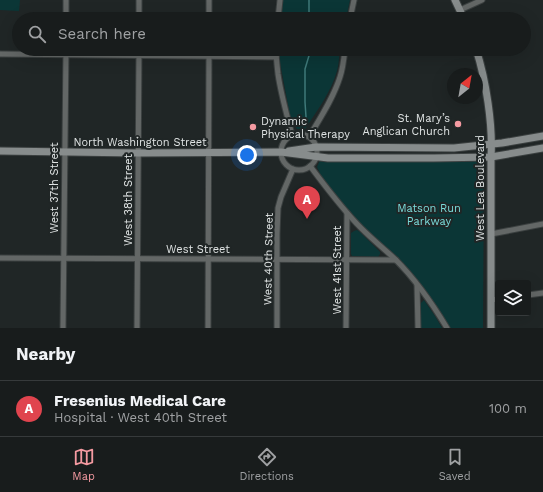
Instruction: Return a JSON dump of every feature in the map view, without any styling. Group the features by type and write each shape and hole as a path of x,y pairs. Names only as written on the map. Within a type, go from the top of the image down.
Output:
{"main road":[{"path":"455,0 460,10"},
{"name":"West Lea Boulevard","path":"478,56 486,90 492,144 491,234 494,300 491,328"},
{"name":"North Washington Street","path":"0,151 208,153 281,152 316,147 454,148 502,143 543,136"},
{"name":"North Washington Street","path":"281,152 316,157 343,158 491,157 543,148"}],"street":[{"path":"66,0 66,12"},
{"path":"139,0 139,12"},
{"path":"209,12 210,0"},
{"path":"279,12 280,0"},
{"path":"351,12 354,0"},
{"path":"460,10 482,0"},
{"path":"0,54 12,54"},
{"name":"West 37th Street","path":"63,328 66,56"},
{"name":"West 38th Street","path":"137,328 139,56"},
{"path":"208,328 209,56 276,56 281,91 292,135"},
{"path":"309,137 332,98 341,76 344,56"},
{"path":"301,134 309,137 314,141 317,152 314,162 302,170 293,169 288,166 284,162 281,152 284,141 292,135 301,134"},
{"path":"310,166 347,213 371,238 396,260 417,285 446,328"},
{"name":"West 40th Street","path":"277,328 278,208 293,169"},
{"name":"West 41st Street","path":"346,328 347,213"},
{"path":"491,234 543,224"},
{"name":"West Street","path":"0,258 396,260"},
{"path":"417,285 418,328"},
{"path":"531,295 543,293"}],"green space":[{"path":"0,0 20,0 19,11 0,10"},
{"path":"280,0 350,0 347,12 279,12"},
{"path":"339,56 338,68 331,86 305,129 297,129 291,121 279,57"},
{"name":"Matson Run Parkway","path":"320,160 484,160 483,328 450,328 421,288 344,206 332,191 317,167"},
{"name":"Matson Run Parkway","path":"357,230 380,252 378,257 352,256 351,233"},
{"path":"424,300 442,328 420,328 419,305"}],"waterway":[{"path":"309,0 309,12"},
{"path":"306,117 305,69 309,56"}],"place":[{"name":"St. Mary’s Anglican Church","path":"458,124"},
{"name":"Dynamic Physical Therapy","path":"253,127"},
{"name":"Fresenius Medical Care","path":"307,219"}]}
